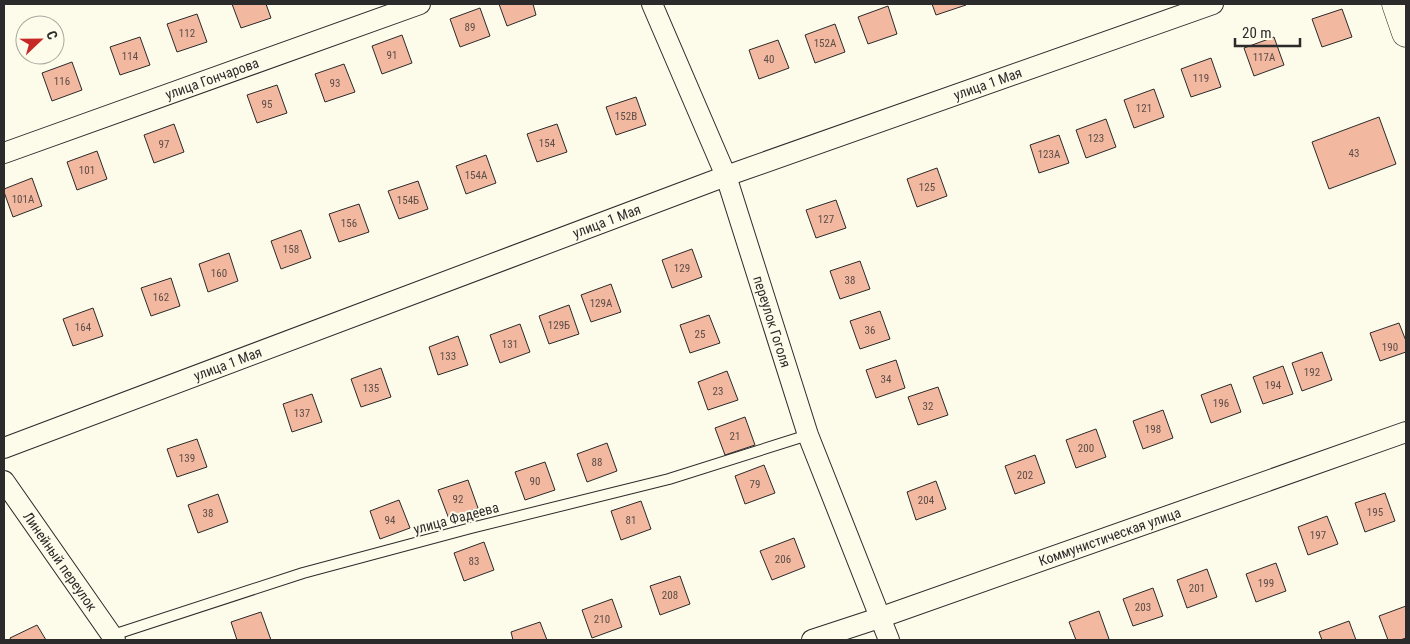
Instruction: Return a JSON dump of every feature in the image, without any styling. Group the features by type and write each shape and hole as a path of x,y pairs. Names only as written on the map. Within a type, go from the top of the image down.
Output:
{"main road":[{"path":"1396,4 1406,33"}],"street":[{"name":"улица Гончарова","path":"4,153 420,4"},
{"name":"переулок Гоголя","path":"652,4 726,176 808,436 889,640"},
{"name":"улица 1 Мая","path":"4,448 726,176 1212,4"},
{"name":"Коммунистическая улица","path":"812,640 1406,432"},
{"name":"Линейный переулок","path":"4,481 114,638"}],"lane":[{"name":"улица Фадеева","path":"114,638 303,573 471,528 669,479 808,436"}],"building":[{"path":"232,4 266,4 271,18 241,28"},
{"path":"499,4 533,4 536,15 507,26"},
{"path":"932,4 966,4 966,5 936,15"},
{"path":"888,6 897,34 868,44 858,17"},
{"path":"480,8 490,36 460,47 450,19"},
{"path":"1342,9 1352,37 1322,47 1312,19"},
{"path":"197,14 207,42 177,52 167,24"},
{"path":"835,24 845,52 815,63 805,35"},
{"path":"402,35 412,63 382,74 372,46"},
{"path":"140,37 150,65 120,75 110,47"},
{"path":"1274,37 1284,65 1254,76 1244,48"},
{"path":"778,40 789,68 759,79 749,50"},
{"path":"1211,58 1221,87 1191,97 1181,69"},
{"path":"72,62 82,90 52,101 42,73"},
{"path":"344,64 355,92 325,102 315,74"},
{"path":"277,85 287,113 257,123 247,95"},
{"path":"1154,89 1164,117 1134,128 1124,100"},
{"path":"636,97 646,125 616,135 606,107"},
{"path":"1379,117 1396,164 1329,189 1312,142"},
{"path":"1106,119 1116,147 1086,158 1076,130"},
{"path":"174,124 184,152 154,163 144,135"},
{"path":"557,124 567,152 537,162 527,134"},
{"path":"1059,135 1069,163 1039,173 1030,145"},
{"path":"97,151 107,179 77,190 67,162"},
{"path":"486,155 496,183 466,194 456,166"},
{"path":"937,168 947,196 917,207 907,179"},
{"path":"32,178 42,206 13,217 4,189"},
{"path":"418,181 428,209 399,219 388,191"},
{"path":"836,200 846,228 816,238 806,210"},
{"path":"359,204 369,232 339,242 329,214"},
{"path":"301,230 311,258 281,269 271,241"},
{"path":"692,249 702,277 672,288 662,260"},
{"path":"229,253 238,281 208,292 199,264"},
{"path":"860,261 870,289 840,299 830,271"},
{"path":"171,278 180,306 151,316 141,288"},
{"path":"611,284 621,312 591,322 581,295"},
{"path":"569,305 579,334 549,344 539,316"},
{"path":"93,308 103,336 73,346 63,319"},
{"path":"880,311 890,339 860,349 850,321"},
{"path":"709,315 720,343 690,353 680,325"},
{"path":"1399,323 1406,341 1406,352 1380,361 1370,333"},
{"path":"520,324 530,352 500,363 490,335"},
{"path":"458,336 468,365 438,375 429,347"},
{"path":"1322,352 1332,380 1302,391 1292,363"},
{"path":"896,360 905,388 876,398 866,370"},
{"path":"1283,366 1293,394 1263,404 1253,377"},
{"path":"381,368 391,397 361,407 351,379"},
{"path":"727,371 738,400 708,410 698,382"},
{"path":"1231,384 1241,412 1211,423 1201,395"},
{"path":"938,387 948,415 918,425 908,397"},
{"path":"312,394 322,422 292,432 283,404"},
{"path":"1163,410 1173,438 1143,449 1133,421"},
{"path":"745,417 755,445 725,455 715,428"},
{"path":"1096,429 1106,457 1076,468 1066,440"},
{"path":"197,439 207,467 177,477 167,449"},
{"path":"607,443 617,471 587,482 577,454"},
{"path":"1035,455 1045,483 1015,494 1005,466"},
{"path":"545,462 555,490 525,500 515,472"},
{"path":"764,465 775,493 745,504 735,476"},
{"path":"468,480 478,508 449,519 438,490"},
{"path":"936,481 946,509 916,520 907,492"},
{"path":"1385,493 1395,521 1365,532 1355,503"},
{"path":"218,494 228,522 198,533 188,505"},
{"path":"399,500 410,528 380,539 370,511"},
{"path":"641,501 651,529 621,540 611,511"},
{"path":"1327,516 1338,544 1308,555 1298,527"},
{"path":"794,538 805,567 772,580 760,551"},
{"path":"484,542 494,570 464,581 454,553"},
{"path":"1276,563 1286,591 1256,602 1246,574"},
{"path":"1207,569 1217,597 1187,608 1177,580"},
{"path":"680,576 690,604 660,615 650,586"},
{"path":"1153,588 1163,616 1133,626 1123,599"},
{"path":"612,599 622,627 592,638 582,610"},
{"path":"1406,606 1406,638 1388,640 1379,616"},
{"path":"1099,611 1109,639 1076,640 1069,622"},
{"path":"261,612 271,640 237,640 231,622"},
{"path":"1349,621 1356,640 1322,640 1319,632"},
{"path":"540,622 547,640 513,640 511,632"},
{"path":"37,625 46,640 11,640 10,638"}]}
